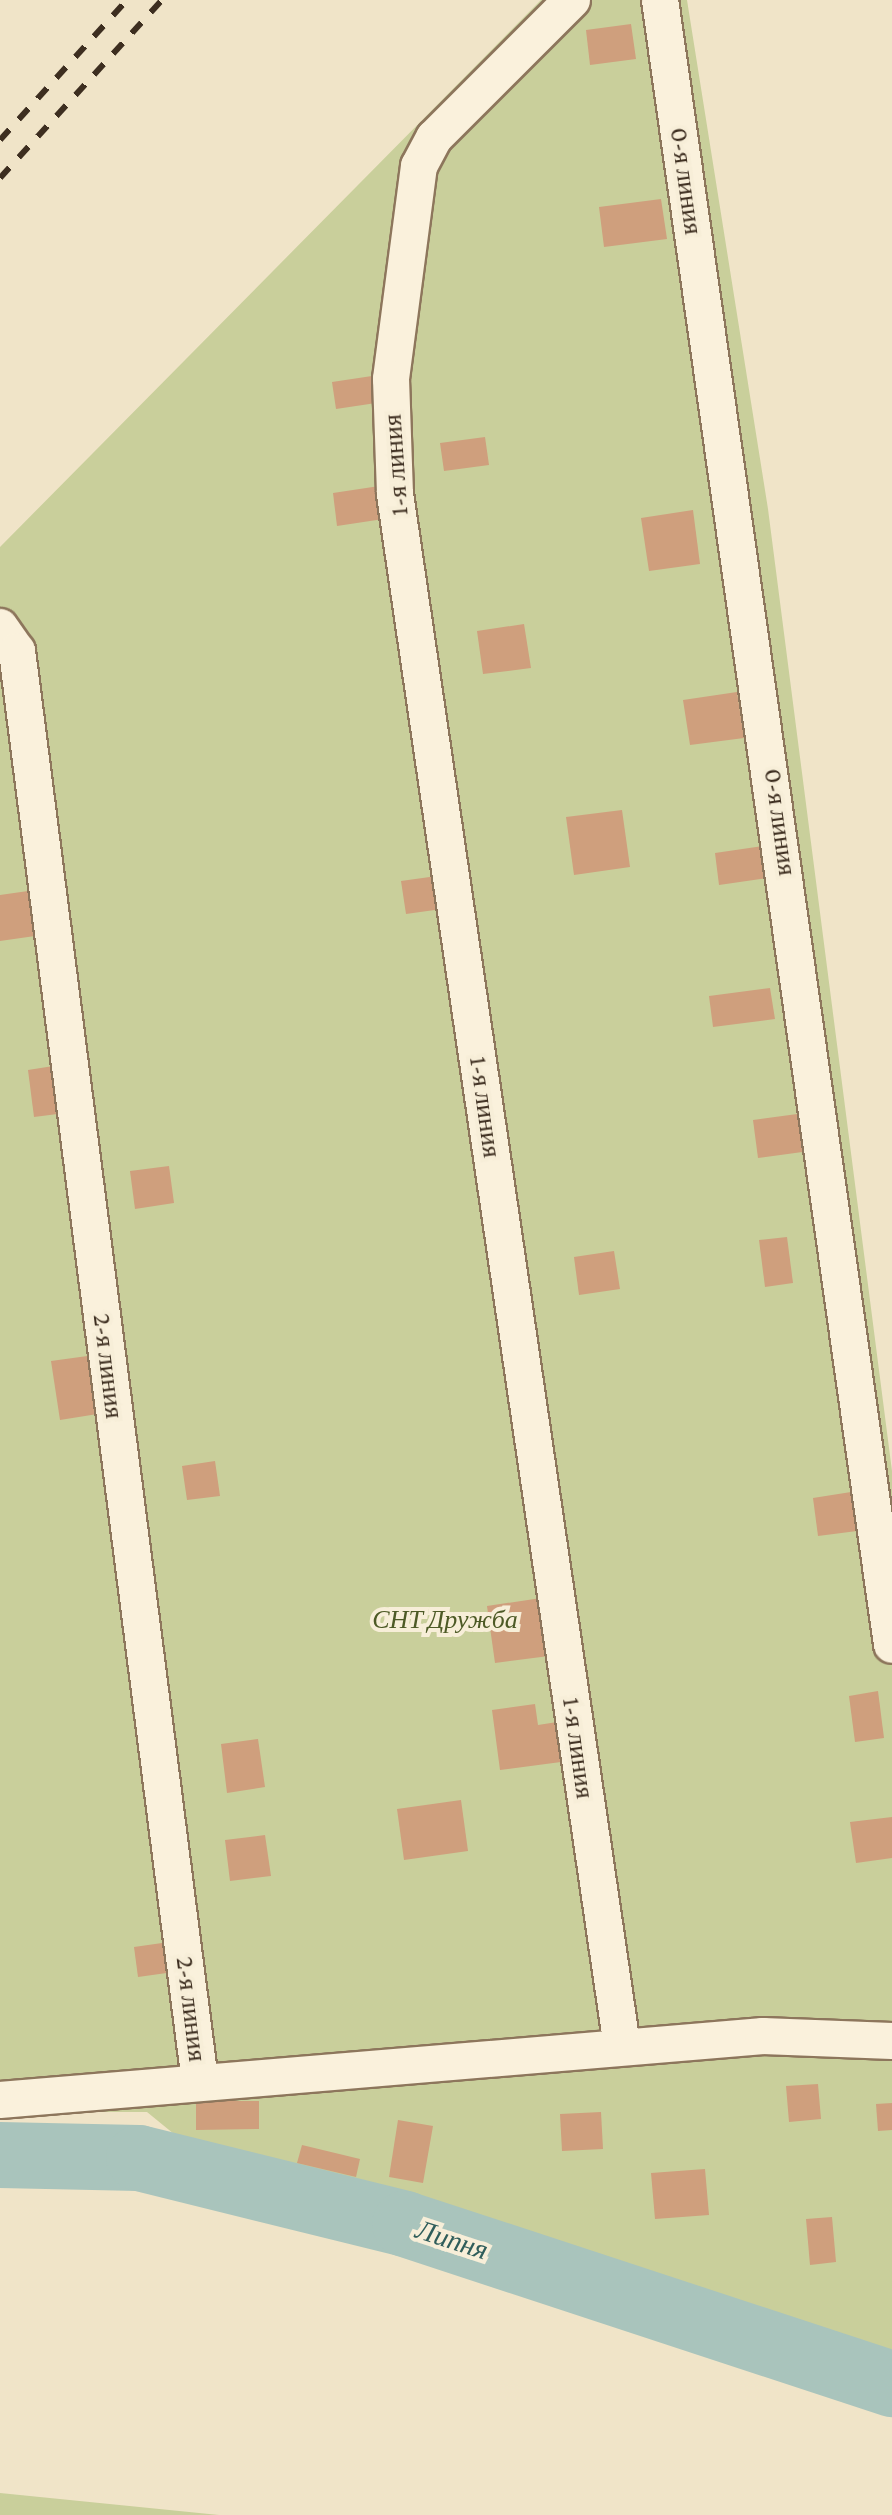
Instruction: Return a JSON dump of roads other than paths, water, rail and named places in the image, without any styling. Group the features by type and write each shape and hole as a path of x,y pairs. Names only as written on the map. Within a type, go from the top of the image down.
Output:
{"street":[{"name":"1-я линия","path":"572,0 434,138 419,166 391,379 395,494 622,2046"},
{"name":"0-я линия","path":"660,0 892,1645"},
{"name":"2-я линия","path":"8,639 200,2081"},
{"path":"0,2100 763,2036 892,2041"}],"waterway":[{"name":"Липня","path":"0,2155 139,2158 405,2224 892,2384"}],"railway":[{"path":"0,140 127,0"},
{"path":"0,178 162,0"}],"park label":[{"name":"СНТ Дружба","path":"445,1620"}]}
